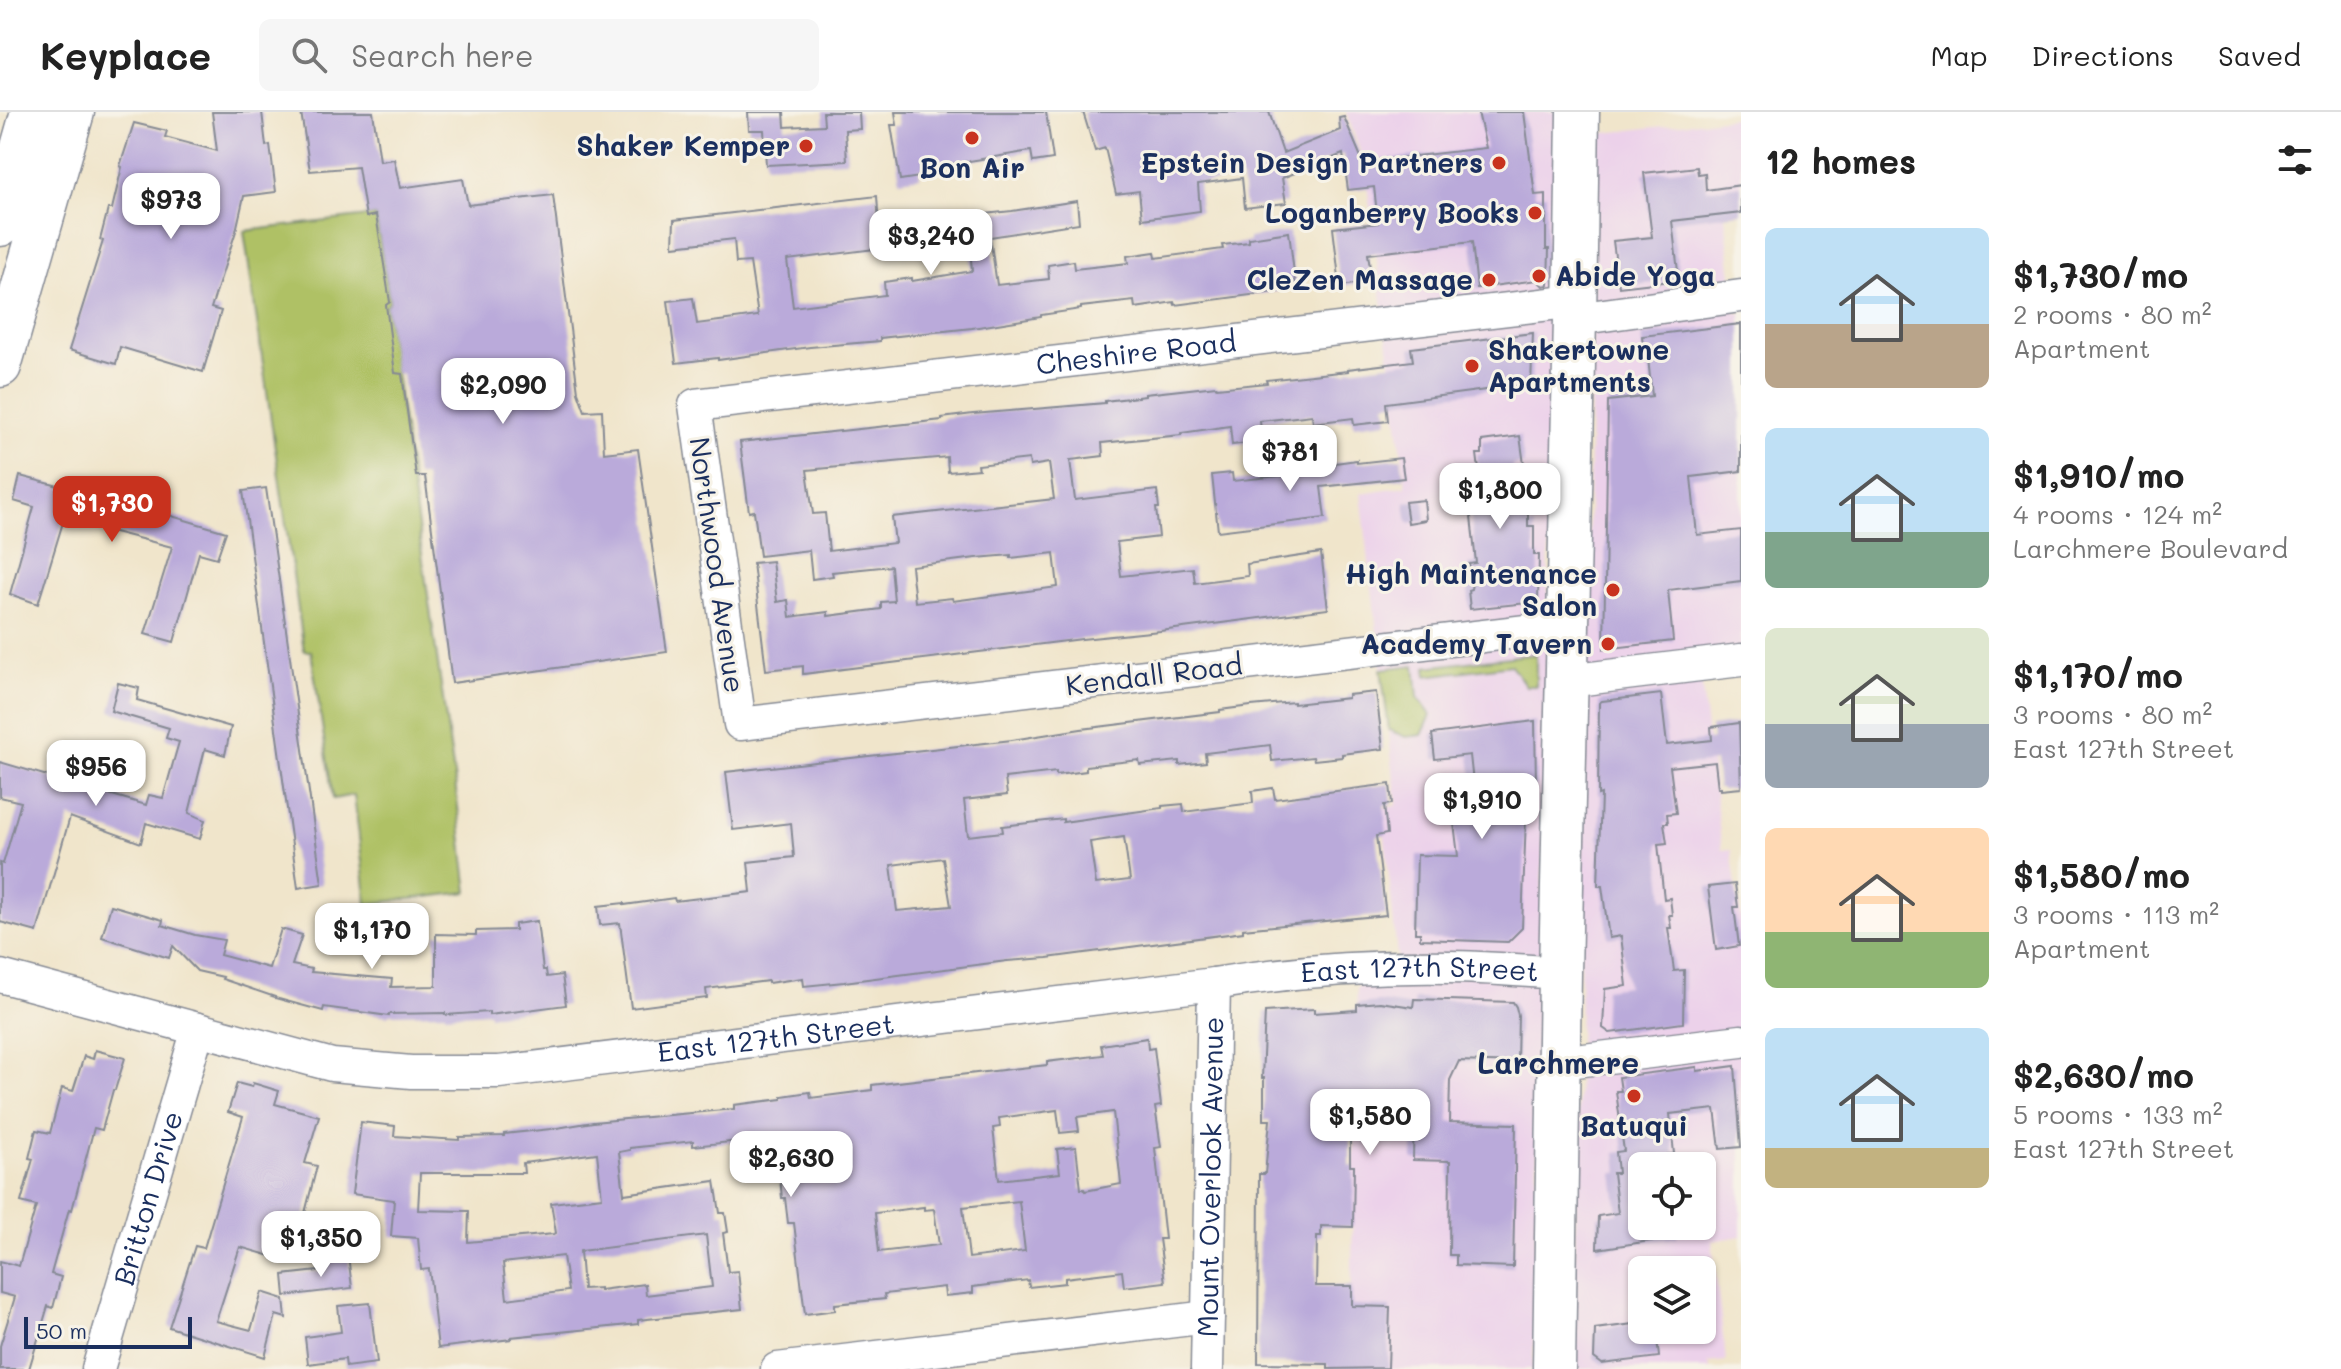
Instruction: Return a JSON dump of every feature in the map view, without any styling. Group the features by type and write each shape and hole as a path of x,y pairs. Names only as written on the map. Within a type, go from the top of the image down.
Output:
{"main road":[{"path":"0,225 32,112"},
{"path":"0,366 73,112"},
{"path":"1554,1369 1578,112"}],"street":[{"name":"Cheshire Road","path":"695,405 1576,310 1741,296"},
{"name":"Northwood Avenue","path":"695,405 740,724"},
{"name":"Kendall Road","path":"740,724 1568,626"},
{"path":"1567,681 1741,660"},
{"name":"East 127th Street","path":"0,976 332,1065 411,1072 499,1072 1258,977 1391,967 1560,973"},
{"name":"Mount Overlook Avenue","path":"1207,1369 1214,984"},
{"name":"Britton Drive","path":"98,1369 198,1029"},
{"path":"1559,1063 1741,1041"},
{"path":"777,1369 1208,1317"}],"shaded area":[{"path":"1346,112 1557,112 1533,1369 1350,1369 1357,986 1400,985 1382,808 1397,805 1361,493 1406,486 1364,161"},
{"path":"1741,117 1741,185 1722,188 1736,313 1741,313 1741,648 1701,679 1722,850 1731,849 1741,921 1741,1236 1712,1241 1714,1256 1628,1256 1628,1344 1716,1344 1716,1275 1726,1361 1709,1363 1710,1369 1573,1369 1596,134"}],"green space":[{"path":"376,215 468,892 367,904 354,795 333,799 311,651 304,651 244,231"},
{"path":"1536,654 1536,686 1526,686 1511,665 1427,676 1426,667"},
{"path":"1415,665 1418,697 1431,715 1422,735 1406,737 1389,730 1381,669"}],"building":[{"path":"212,112 262,112 276,192 244,196 211,308 221,311 203,372 120,347 116,364 69,350 103,241 100,240 108,209 112,209 120,166 134,123 167,131 165,137 217,151"},
{"path":"301,112 373,112 380,161 394,159 400,188 463,179 468,205 553,195 578,392 585,411 602,410 604,453 638,449 667,652 452,683 425,476 416,476 402,374 395,373 386,305 390,302 376,215 366,217 358,167 310,171"},
{"name":"Shaker Kemper","path":"748,112 784,112 785,127 824,125 823,112 859,112 860,129 845,130 847,161 766,165 764,130 749,130"},
{"name":"Bon Air","path":"895,112 1046,112 1053,159 1033,162 1031,151 919,169 920,177 900,180 891,125 897,125"},
{"path":"1083,112 1269,112 1283,153 1340,130 1339,118 1344,117 1363,162 1486,148 1478,112 1524,112 1535,195 1546,194 1548,285 1543,286 1537,280 1477,288 1472,242 1368,254 1372,282 1340,286 1333,228 1378,223 1374,187 1348,190 1343,154 1282,178 1286,203 1245,208 1242,178 1198,184 1200,211 1142,219 1139,191 1116,194 1105,148 1095,151"},
{"path":"1697,167 1698,174 1705,173 1706,190 1741,185 1741,213 1672,221 1679,280 1619,287 1613,241 1652,237 1644,173"},
{"path":"877,196 879,225 1077,201 1079,223 990,237 997,285 1049,279 1048,265 1074,261 1075,269 1128,263 1127,256 1155,252 1156,258 1223,249 1222,245 1249,242 1249,238 1289,232 1296,289 1175,305 1174,302 1135,308 1134,301 1081,307 1041,317 880,338 880,341 676,363 668,301 693,298 697,324 758,316 750,262 736,263 734,239 673,246 674,220","holes":["969,237 972,271 912,281 912,278 884,282 885,295 793,307 787,260"]},
{"path":"1741,324 1741,471 1691,477 1697,535 1741,530 1741,581 1668,590 1673,641 1604,649 1608,401 1652,396 1642,336"},
{"path":"1533,333 1531,384 1386,403 1388,421 1354,425 1353,418 1313,423 1312,415 1260,421 1262,441 1232,445 1230,426 1181,435 1102,443 1103,456 1070,460 1075,500 1157,490 1159,537 1117,542 1121,576 1193,568 1195,583 1248,576 1247,564 1321,553 1328,609 803,674 803,666 766,670 753,563 772,561 777,602 788,600 790,617 881,609 881,602 894,601 891,566 832,572 833,576 812,579 809,550 760,556 754,511 749,512 740,442 973,414 1105,403 1145,394 1216,386 1267,383 1266,380 1413,361 1411,348","holes":["947,457 948,472 1029,459 1030,466 1049,463 1054,499 892,517 895,543 829,551 825,513 813,514 807,470","1054,553 1058,587 953,601 952,598 915,602 911,566"]},
{"path":"1520,436 1524,464 1512,465 1517,513 1528,512 1528,526 1534,526 1534,555 1539,555 1538,602 1470,609 1468,590 1472,584 1469,564 1476,563 1470,508 1462,510 1458,480 1480,478 1477,454 1482,454 1482,441"},
{"path":"1401,458 1404,478 1321,487 1325,518 1218,531 1212,475 1232,473 1233,481 1306,473 1305,468 1335,463"},
{"path":"20,476 226,532 217,558 199,553 174,642 145,634 172,547 64,519 38,604 10,594 34,507 14,501"},
{"path":"266,488 322,884 298,888 243,491"},
{"path":"1424,500 1426,520 1408,523 1405,502"},
{"path":"118,683 139,688 137,700 231,727 225,755 205,749 189,813 205,820 200,839 146,823 141,843 70,817 37,932 0,922 0,863 3,864 21,802 0,797 0,762 146,805 149,795 163,798 179,742 166,738 169,728 111,711"},
{"path":"1376,692 1383,749 1342,754 1342,757 1272,761 1270,745 1205,753 1206,762 1140,765 1139,760 1086,766 1086,771 1005,778 1007,795 964,800 968,836 1003,832 1002,826 1063,819 1063,822 1162,806 1183,804 1184,812 1253,803 1252,791 1273,788 1275,799 1390,784 1392,804 1384,805 1387,834 1376,836 1386,915 1243,929 1243,932 844,982 804,986 803,978 768,981 706,989 707,998 631,1008 620,923 600,925 598,906 751,892 748,862 794,857 791,823 733,830 726,772 1012,740 1251,706 1348,698 1348,695","holes":["1124,837 1130,880 1096,884 1090,842","943,858 951,906 897,911 891,865"]},
{"path":"1661,694 1667,745 1712,740 1711,727 1739,723 1741,788 1718,788 1715,762 1670,767 1676,813 1667,814 1668,823 1664,823 1667,843 1658,844 1664,899 1670,898 1672,915 1669,915 1671,928 1668,928 1674,971 1684,970 1683,1023 1610,1033 1603,1028 1605,989 1627,986 1621,936 1609,938 1602,886 1598,886 1601,794 1598,795 1599,703"},
{"path":"1535,721 1536,786 1527,787 1522,928 1508,942 1420,939 1420,933 1415,933 1417,855 1458,856 1452,806 1475,802 1470,755 1435,759 1432,734"},
{"path":"1735,884 1738,907 1734,907 1739,946 1716,950 1708,887"},
{"path":"111,905 163,920 162,925 224,940 220,955 269,968 281,929 302,935 292,965 312,969 311,972 392,979 391,987 436,986 436,934 476,935 476,931 515,930 515,924 537,921 543,970 546,970 547,977 562,975 566,1005 489,1015 489,1012 389,1016 324,1007 323,1011 197,971 173,946 169,958 102,937"},
{"path":"1414,999 1513,1002 1516,1007 1517,1063 1459,1061 1450,1080 1449,1122 1516,1124 1513,1267 1456,1265 1456,1255 1449,1255 1450,1161 1413,1160 1414,1112 1350,1111 1350,1166 1354,1166 1353,1227 1321,1226 1321,1236 1317,1236 1316,1286 1352,1286 1352,1306 1390,1307 1388,1368 1328,1369 1328,1364 1258,1363 1259,1174 1265,1174 1270,1120 1264,1120 1262,1078 1265,1012 1357,1010 1357,1004 1380,1002 1413,1007"},
{"path":"1147,1038 1148,1049 1154,1048 1161,1106 1155,1107 1161,1147 1155,1148 1165,1239 1159,1239 1165,1282 1124,1287 1122,1271 1065,1278 1065,1283 1029,1287 1028,1280 973,1287 973,1293 945,1296 944,1287 884,1294 885,1299 835,1304 835,1310 805,1314 794,1223 788,1223 785,1198 782,1198 780,1178 792,1177 787,1137 693,1146 693,1141 619,1152 624,1194 715,1181 720,1213 725,1213 728,1232 723,1233 728,1272 738,1271 742,1309 438,1348 429,1269 421,1270 418,1238 391,1236 394,1200 352,1194 361,1122 395,1126 394,1136 459,1140 459,1137 504,1136 593,1122 734,1109 734,1105 810,1092 811,1098 872,1090 872,1085 1047,1065 1047,1062 1103,1055 1101,1045","holes":["1057,1110 1060,1133 1079,1131 1077,1117 1113,1112 1121,1184 1085,1191 1081,1189 1076,1147 1057,1149 1060,1173 999,1180 993,1128 1000,1127 999,1118","597,1153 602,1197 551,1203 554,1234 468,1242 469,1211 418,1210 420,1173 524,1173 523,1163","1019,1201 1025,1251 969,1258 963,1207","924,1207 924,1210 934,1209 939,1245 879,1252 875,1213","706,1235 712,1287 646,1295 645,1284 583,1289 580,1251","563,1256 568,1291 507,1299 503,1263"]},
{"path":"95,1050 125,1058 102,1130 94,1128 72,1210 69,1209 51,1274 61,1277 53,1308 48,1306 29,1369 0,1369 0,1346 15,1297 0,1293 0,1261 19,1266 36,1206 21,1202 33,1159 29,1158 36,1130 50,1133 62,1088 73,1091 84,1056 93,1059"},
{"path":"1735,1066 1741,1147 1720,1149 1715,1109 1670,1114 1674,1152 1628,1152 1628,1240 1657,1240 1597,1249 1598,1216 1618,1213 1613,1173 1618,1173 1616,1152 1624,1151 1616,1091 1621,1091 1619,1077 1697,1067 1697,1071"},
{"path":"237,1083 252,1087 253,1083 279,1091 275,1104 319,1116 305,1163 317,1166 303,1221 290,1218 278,1258 240,1247 216,1321 251,1330 262,1292 284,1299 286,1318 276,1315 265,1357 169,1327 195,1246 204,1248 243,1117 228,1112"},
{"path":"348,1255 352,1288 285,1296 283,1275 327,1270 326,1258"},
{"path":"370,1303 377,1363 346,1367 345,1359 308,1364 305,1337 341,1332 338,1306"},
{"path":"1628,1325 1628,1344 1658,1344 1659,1357 1602,1364 1594,1358 1595,1329"}],"place":[{"name":"Bon Air","path":"972,138"},
{"name":"Shaker Kemper","path":"806,146"},
{"name":"Epstein Design Partners","path":"1499,163"},
{"name":"Loganberry Books","path":"1535,213"},
{"name":"Abide Yoga","path":"1539,276"},
{"name":"CleZen Massage","path":"1489,280"},
{"name":"Shakertowne Apartments","path":"1472,366"},
{"name":"High Maintenance Salon","path":"1613,590"},
{"name":"Academy Tavern","path":"1608,644"},
{"name":"Batuqui","path":"1634,1096"}],"district":[{"name":"Larchmere","path":"1558,1064"}]}
